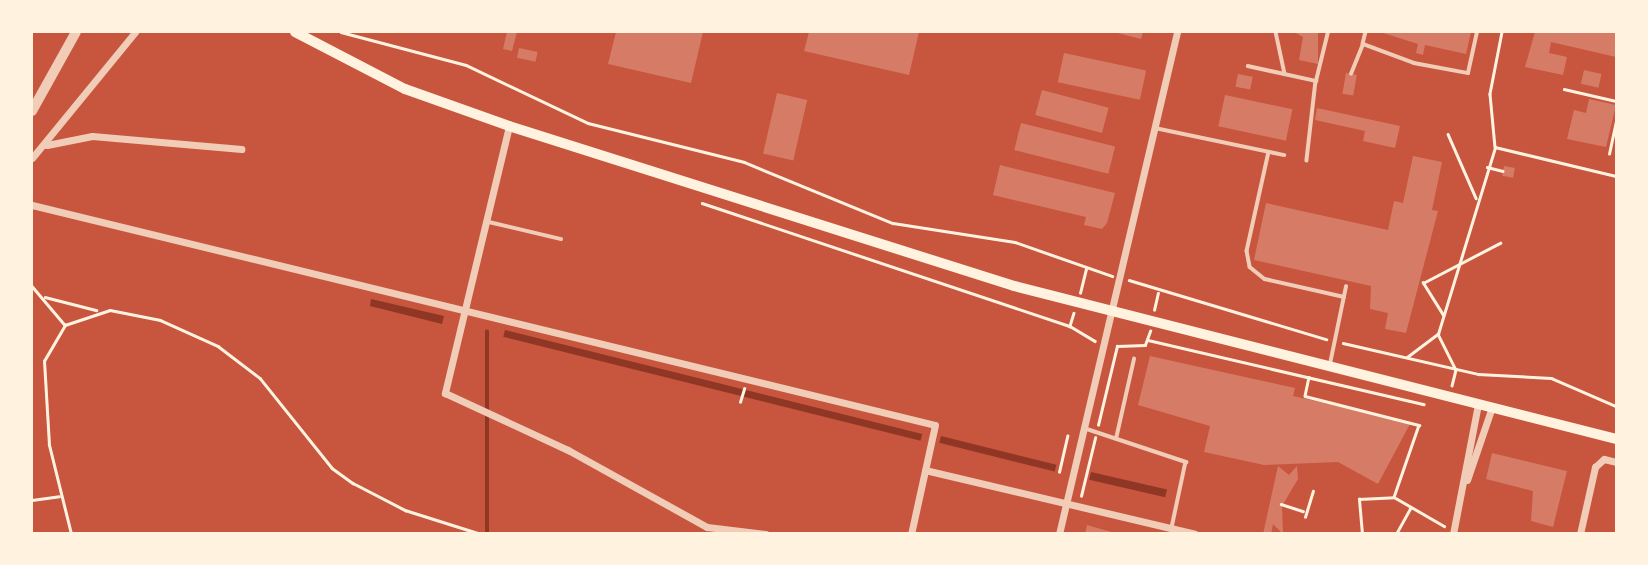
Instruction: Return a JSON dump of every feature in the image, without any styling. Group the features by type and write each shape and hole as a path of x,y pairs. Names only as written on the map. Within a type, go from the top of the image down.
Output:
{"main road":[{"path":"295,32 405,89 509,126 1111,315 1616,439"}],"street":[{"path":"32,111 76,32"},
{"path":"32,158 47,145 135,32"},
{"path":"1059,534 1177,32"},
{"path":"509,126 489,222 464,308 445,393 495,416 707,530 766,534"},
{"path":"47,145 92,136 241,149"},
{"path":"32,205 464,308 935,425 911,534"},
{"path":"1466,481 1478,404"},
{"path":"1453,532 1466,481 1492,407"},
{"path":"1580,534 1595,467 1604,458 1616,462"},
{"path":"925,470 1195,534"}],"lane":[{"path":"1276,32 1285,74"},
{"path":"1307,160 1316,80 1328,32"},
{"path":"1351,74 1366,32"},
{"path":"1363,44 1414,63 1468,72 1477,32"},
{"path":"1248,66 1316,80"},
{"path":"1155,128 1284,155"},
{"path":"1269,152 1247,251 1250,267 1265,279 1344,297"},
{"path":"489,222 561,239"},
{"path":"1329,368 1346,287"},
{"path":"1116,439 1134,359"},
{"path":"1084,428 1186,462 1172,528"}],"path":[{"path":"341,32 466,65 587,122 744,162 893,223 1015,242 1120,278 1335,341 1456,370 1551,378 1616,406"},
{"path":"1406,357 1438,334 1454,264 1495,147 1490,94 1502,32"},
{"path":"1564,89 1616,101"},
{"path":"1609,154 1616,120"},
{"path":"1448,134 1476,198"},
{"path":"1495,147 1616,176"},
{"path":"1487,167 1503,171"},
{"path":"702,203 1070,326 1090,341 1097,341"},
{"path":"1443,315 1423,283 1454,264 1500,243"},
{"path":"32,286 45,297 65,325"},
{"path":"45,297 99,311 131,312 187,330 252,371 326,461 353,484 405,510 481,534"},
{"path":"71,534 60,496 44,367 65,325 99,311"},
{"path":"1070,326 1073,316"},
{"path":"1148,340 1151,325"},
{"path":"1438,334 1456,370"},
{"path":"1079,505 1117,346 1148,340 1434,406"},
{"path":"252,371 255,365"},
{"path":"1309,377 1305,396 1419,425 1394,497"},
{"path":"740,402 746,379"},
{"path":"1059,471 1067,436"},
{"path":"1305,517 1303,510 1313,491"},
{"path":"32,500 60,496"},
{"path":"1362,534 1359,499 1394,497 1453,532"},
{"path":"1281,504 1303,510"},
{"path":"1396,534 1410,508"}],"shaded area":[{"path":"371,299 444,316 442,324 370,306"},
{"path":"505,330 922,434 921,441 503,337"},
{"path":"941,436 1056,465 1055,472 939,443"},
{"path":"1091,472 1167,490 1165,497 1089,480"}],"building":[{"path":"507,32 517,32 512,51 503,49"},
{"path":"616,32 703,32 691,83 608,64"},
{"path":"809,32 919,32 909,75 804,51"},
{"path":"1114,32 1143,32 1141,39"},
{"path":"1294,32 1318,32 1318,64 1299,60 1303,37"},
{"path":"1380,32 1471,32 1466,54 1425,45 1423,55 1416,53 1418,44"},
{"path":"1535,32 1616,32 1616,57 1551,42 1549,53 1567,57 1563,75 1525,67"},
{"path":"519,48 538,52 536,62 517,58"},
{"path":"1064,53 1146,70 1140,100 1058,82"},
{"path":"1584,70 1602,74 1598,88 1581,84"},
{"path":"1346,73 1357,75 1353,96 1342,94"},
{"path":"1238,74 1253,77 1250,90 1236,87"},
{"path":"1042,90 1109,108 1102,133 1035,115"},
{"path":"777,93 807,100 793,160 763,153"},
{"path":"1225,95 1292,109 1286,141 1218,126"},
{"path":"1589,99 1616,105 1606,147 1567,139 1574,110 1586,113"},
{"path":"1317,108 1400,126 1395,148 1363,141 1365,131 1315,120"},
{"path":"1021,123 1115,146 1108,174 1014,150"},
{"path":"1413,156 1442,162 1432,210 1438,211 1406,333 1385,329 1388,313 1370,309 1371,286 1254,260 1266,203 1388,230 1394,201 1403,203"},
{"path":"1000,165 1115,193 1107,223 1102,229 1084,225 1086,217 993,195"},
{"path":"1504,166 1515,168 1513,178 1502,176"},
{"path":"1150,356 1295,388 1293,396 1411,422 1378,484 1338,462 1264,465 1204,452 1210,426 1138,405"},
{"path":"1492,453 1567,471 1553,527 1531,521 1533,491 1486,479"},
{"path":"1278,466 1289,475 1297,466 1298,479 1282,506 1283,534 1273,524 1271,534 1263,534"},
{"path":"1087,525 1115,533 1115,534 1085,534"}],"waterway":[{"path":"487,332 487,534"}]}
